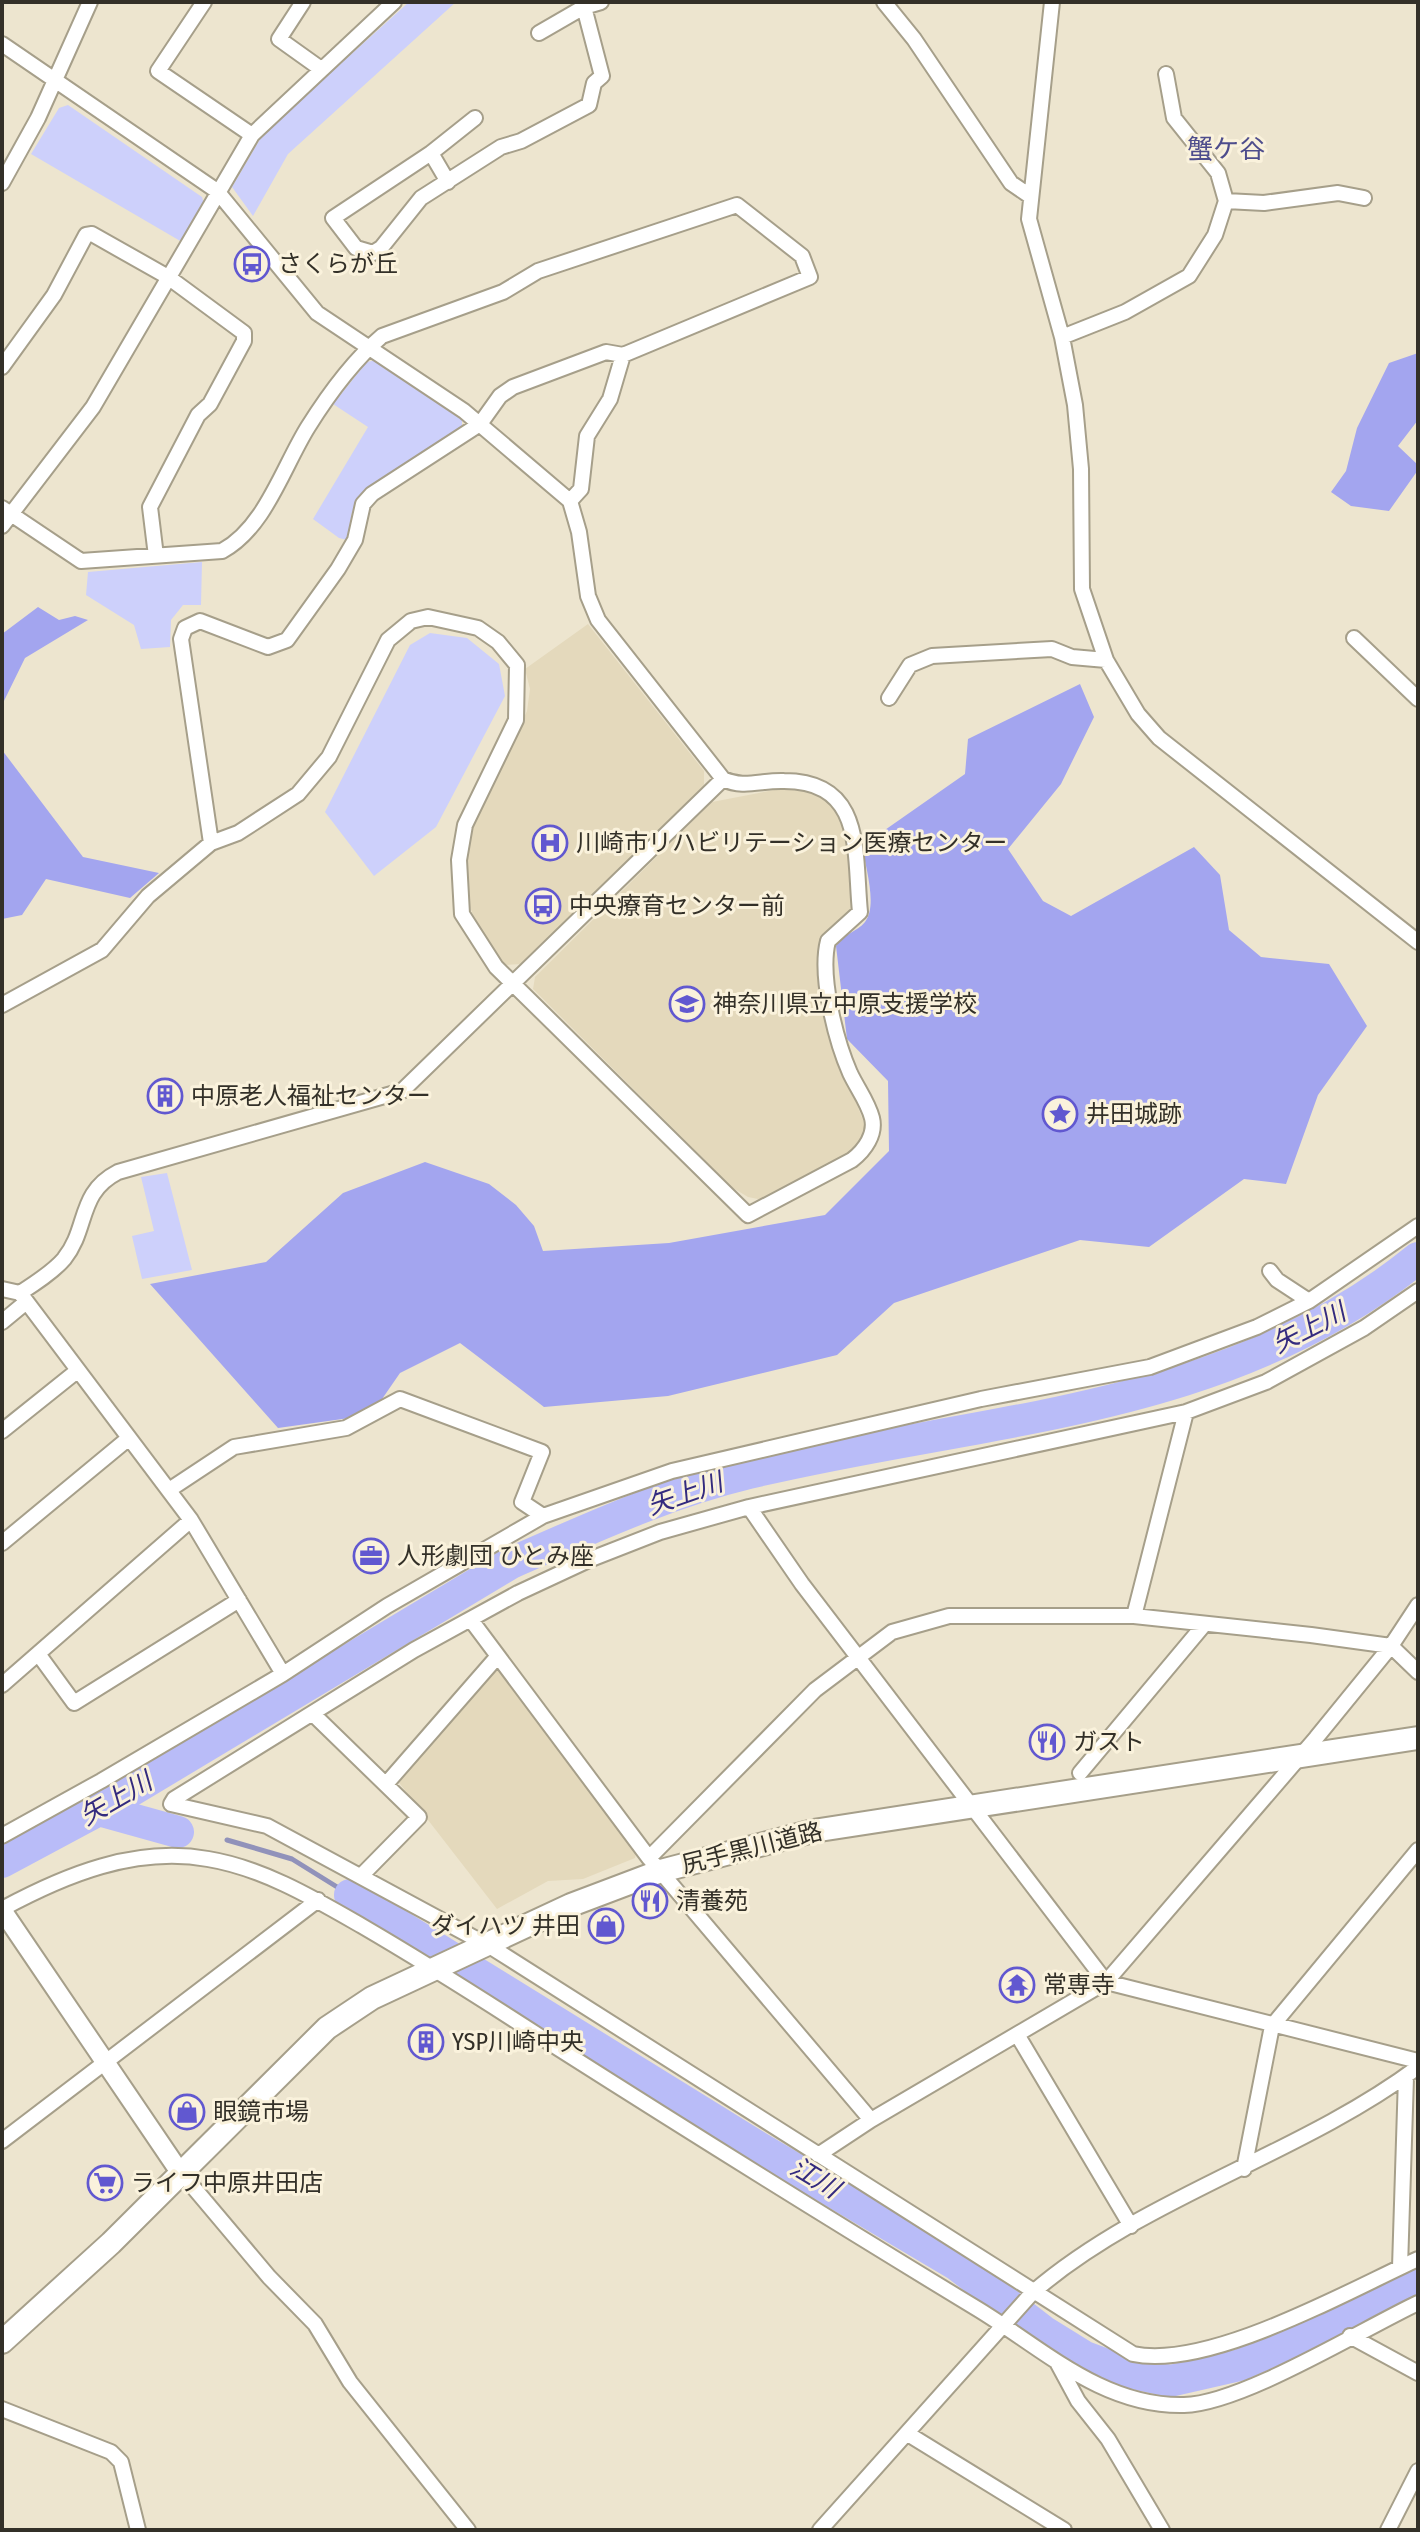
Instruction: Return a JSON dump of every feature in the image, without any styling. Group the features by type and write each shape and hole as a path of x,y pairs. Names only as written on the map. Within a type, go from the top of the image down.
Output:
{"main road":[{"name":"尻手黒川道路","path":"2,2342 178,2170 318,2022 372,1986 479,1940 557,1898 734,1837 814,1819 967,1800 1310,1746 1418,1724"},
{"name":"尻手黒川道路","path":"967,1800 1080,1773 1310,1746 1418,1738"},
{"name":"尻手黒川道路","path":"2,2328 63,2278 178,2170"}],"street":[{"path":"2,183 56,81 90,2"},
{"path":"204,2 158,71 252,135"},
{"path":"303,2 279,39 321,69"},
{"path":"211,843 181,639 185,628 200,621 268,647 287,640 355,540 363,504 372,494 480,424 500,396 513,387 606,352 623,355 810,277 802,256 737,205 538,271 503,292 382,336 367,349 309,425 242,541 222,551 81,561 5,517 93,407 252,135 394,2"},
{"path":"539,33 584,7 601,2"},
{"path":"884,2 914,39 1011,183 1030,196"},
{"path":"1052,2 1029,219 1062,337 1075,405 1081,469 1082,589 1106,660 1138,714 1159,738 1418,942"},
{"path":"475,118 431,153 333,218 356,248 373,253 421,198 501,147 521,141 589,105 594,83 602,76 584,7"},
{"path":"2,44 217,191 317,313 480,424 570,501 579,532 588,596 598,620 723,779 738,786 778,780 814,786 833,795 850,817 860,912 832,935 826,949 838,1039 872,1119 869,1140 858,1156 748,1215 496,967 462,914 458,889 465,825 516,720 519,694 517,665 498,642 478,628 428,617 411,621 388,640 329,757 298,794 238,833 211,843 148,896 102,950 2,1005"},
{"path":"1062,337 1125,312 1189,276 1215,235 1226,201 1218,173 1174,118 1166,74"},
{"path":"431,153 448,182"},
{"path":"1226,201 1264,203 1338,193 1364,198"},
{"path":"2,367 54,295 86,235 92,234 168,277 244,333 244,341 210,404 198,415 150,507 156,556"},
{"path":"570,501 581,489 587,436 610,399 623,355"},
{"path":"1354,638 1418,699"},
{"path":"889,698 910,665 932,656 1052,649 1072,657 1106,660"},
{"path":"2,1322 63,1259 89,1197 101,1180 118,1172 402,1091 723,779"},
{"path":"2,1836 283,1674 387,1606 543,1516 672,1471 981,1399 1150,1367 1257,1327 1309,1301 1418,1226"},
{"path":"1270,1271 1277,1280 1309,1301"},
{"path":"2,1289 22,1298 191,1520 283,1674"},
{"path":"1418,1291 1364,1328 1266,1382 1186,1412 749,1507 660,1532 591,1559 518,1593 414,1650 174,1799 171,1804 267,1826 479,1940 1032,2293 1133,2354 1153,2358 1184,2356 1215,2349 1418,2259"},
{"path":"2,1431 77,1371"},
{"path":"169,1490 234,1447 346,1428 400,1399 542,1452 522,1502 543,1516"},
{"path":"1134,1616 1186,1412"},
{"path":"2,1543 129,1438"},
{"path":"749,1507 802,1584 1106,1982 1418,2061"},
{"path":"2,1685 191,1520"},
{"path":"39,1655 74,1703 239,1600"},
{"path":"818,2155 871,2120 1106,1982 1310,1746 1391,1646 1418,1605"},
{"path":"654,1863 802,1701 892,1632 949,1616 1134,1616 1391,1646 1418,1672"},
{"path":"471,1620 654,1863 871,2120"},
{"path":"1080,1773 1203,1626"},
{"path":"387,1783 497,1657"},
{"path":"313,1714 419,1817 361,1876"},
{"path":"1244,2169 1272,2026 1418,1850"},
{"path":"468,2530 350,2382 315,2324 269,2277 178,2170 2,1910 49,1883 133,1859 179,1855 222,1861 253,1872 318,1900 426,1964 833,2221 1006,2325 1057,2363 1098,2386 1138,2399 1185,2405 1234,2393 1418,2303"},
{"path":"2,2141 104,2060 318,1900"},
{"path":"1018,2036 1131,2226"},
{"path":"820,2530 1032,2293 1058,2271 1131,2226 1244,2169 1412,2072"},
{"path":"1400,2267 1412,2072"},
{"path":"1350,2336 1418,2373"},
{"path":"1057,2363 1078,2401 1108,2439 1162,2530"},
{"path":"2,2409 111,2452 121,2462 138,2530"},
{"path":"908,2434 1064,2530"},
{"path":"1388,2530 1418,2471"}],"shaded area":[{"path":"409,2 456,2 288,154 253,216 232,187 263,134"},
{"path":"68,105 202,197 204,204 182,242 31,154 59,108"},
{"path":"1418,353 1418,420 1398,446 1418,465 1418,470 1389,511 1351,506 1331,492 1346,471 1357,428 1389,363"},
{"path":"376,360 462,418 462,430 361,494 352,512 347,540 339,538 313,519 368,427 333,404 367,362"},
{"path":"202,562 201,605 183,605 171,620 170,647 141,649 134,625 86,595 88,572"},
{"path":"38,607 59,620 75,616 88,620 25,658 2,705 2,634"},
{"path":"588,624 704,771 704,785 522,964 504,965 478,928 470,907 465,888 468,839 527,711 530,689 525,669"},
{"path":"430,633 467,638 499,664 505,696 436,827 374,876 325,812 410,645"},
{"path":"1080,684 1094,717 1061,784 1008,849 1043,901 1071,916 1194,847 1220,875 1229,930 1261,957 1329,964 1367,1026 1318,1095 1286,1184 1244,1179 1149,1247 1080,1240 894,1303 837,1355 668,1396 544,1407 460,1343 400,1373 371,1415 278,1428 150,1284 266,1262 343,1193 425,1162 489,1184 516,1205 534,1226 543,1251 669,1243 825,1215 889,1151 888,1081 847,1039 836,946 862,925 869,915 870,885 862,846 965,774 968,739"},
{"path":"2,750 83,857 159,873 130,898 46,879 22,915 2,919"},
{"name":"神奈川県立中原支援学校","path":"779,789 801,790 824,797 844,819 855,910 829,930 822,944 833,1043 866,1128 856,1151 763,1200 748,1197 733,1188 533,989 535,977 712,802"},
{"path":"167,1173 192,1270 142,1279 132,1236 154,1231 141,1177"},
{"path":"493,1669 505,1672 637,1849 635,1858 583,1879 548,1881 497,1909 397,1780"}],"waterway":[{"name":"矢上川","path":"2,1862 99,1810 511,1563 599,1525 658,1501 749,1473 1097,1404 1182,1381 1264,1350 1343,1310 1418,1258"},
{"name":"江川","path":"99,1810 178,1832"},
{"name":"江川","path":"227,1840 292,1859 350,1895"},
{"name":"江川","path":"350,1895 758,2147 957,2265 1043,2331 1085,2357 1120,2370 1170,2381 1240,2365 1418,2285"}],"place":[{"name":"さくらが丘","path":"252,264"},
{"name":"川崎市リハビリテーション医療センター","path":"550,843"},
{"name":"中央療育センター前","path":"543,906"},
{"name":"神奈川県立中原支援学校","path":"687,1004"},
{"name":"中原老人福祉センター","path":"165,1096"},
{"name":"井田城跡","path":"1060,1114"},
{"name":"人形劇団 ひとみ座","path":"371,1556"},
{"name":"ガスト","path":"1047,1742"},
{"name":"清養苑","path":"650,1901"},
{"name":"ダイハツ 井田","path":"606,1926"},
{"name":"常専寺","path":"1017,1985"},
{"name":"YSP川崎中央","path":"426,2042"},
{"name":"眼鏡市場","path":"187,2112"},
{"name":"ライフ中原井田店","path":"105,2183"}],"district":[{"name":"蟹ケ谷","path":"1226,149"}]}
